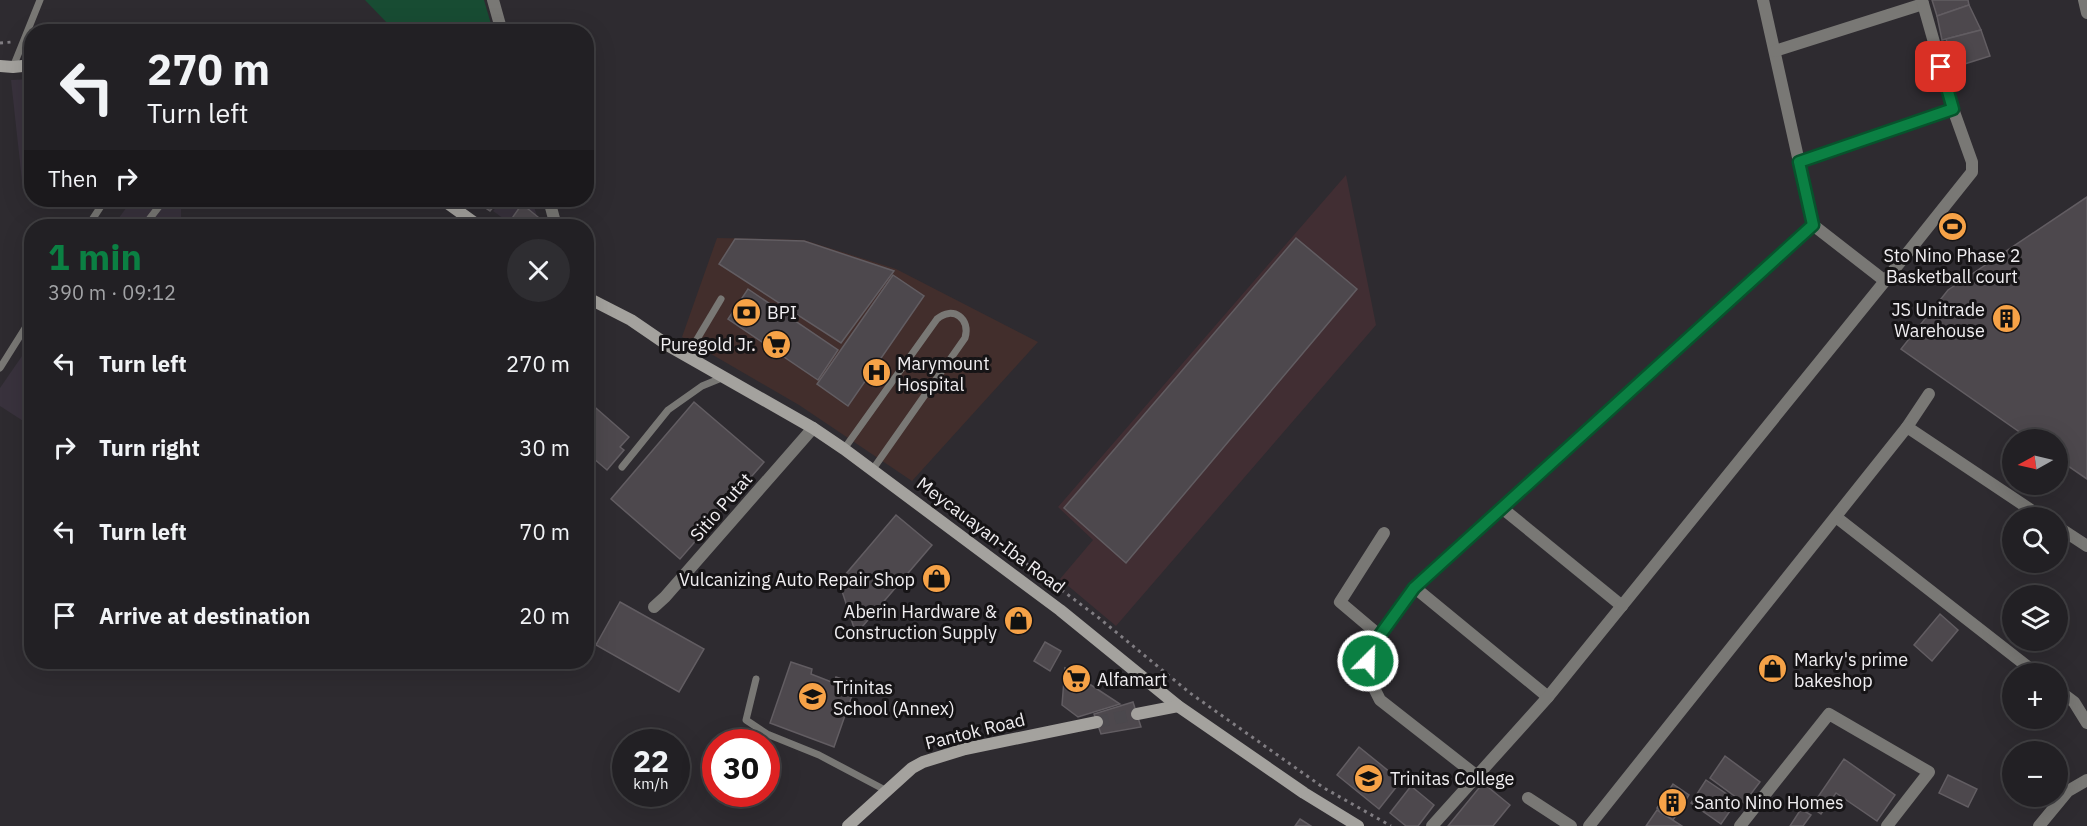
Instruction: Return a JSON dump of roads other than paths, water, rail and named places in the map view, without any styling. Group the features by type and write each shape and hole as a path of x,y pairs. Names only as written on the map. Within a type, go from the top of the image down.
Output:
{"main road":[{"path":"0,66 24,66"},
{"path":"453,207 469,219"},
{"name":"Meycauayan-Iba Road","path":"594,301 813,428 844,449 1060,610 1178,706 1304,793 1358,826"},
{"path":"1137,714 1178,706"},
{"name":"Pantok Road","path":"849,826 912,768 923,762 965,749 1097,722"}],"street":[{"path":"493,0 500,24"},
{"path":"1763,0 1813,225 1885,281"},
{"path":"2084,0 2087,13"},
{"path":"1432,826 1548,697 1972,172 1972,162 1953,109 1923,2 1775,51"},
{"path":"1799,162 1953,109"},
{"path":"1477,776 1380,700 1367,674 1370,649 1414,588 1813,225"},
{"path":"1589,826 1907,427 1929,394"},
{"path":"1907,427 2027,507"},
{"name":"Sitio Putat","path":"654,608 813,428"},
{"path":"1502,508 1622,606"},
{"path":"1836,517 2023,663"},
{"path":"1379,635 1340,602 1384,533"},
{"path":"2068,534 2087,546"},
{"path":"1414,588 1548,697"},
{"path":"2068,698 2087,723"},
{"path":"1740,826 1829,714 1929,772 1887,826"},
{"path":"2039,826 2068,791 2087,780"},
{"path":"1528,798 1571,826"}],"lane":[{"path":"29,24 40,0"},
{"path":"13,67 24,37"},
{"path":"149,219 159,207"},
{"path":"687,356 721,299"},
{"path":"844,449 938,319 947,313 962,318 967,327 965,338 873,469"},
{"path":"0,368 24,330"},
{"path":"622,467 668,410 702,386 724,376"},
{"path":"756,679 746,720 767,734 819,755 887,791"}],"tunnel":[{"path":"1097,722 1137,714"}],"place":[{"name":"Sto Nino Phase 2 Basketball court","path":"1952,226"},
{"name":"BPI","path":"746,312"},
{"name":"JS Unitrade Warehouse","path":"2006,319"},
{"name":"Puregold Jr.","path":"777,344"},
{"name":"Marymount Hospital","path":"876,373"},
{"name":"Vulcanizing Auto Repair Shop","path":"936,579"},
{"name":"Aberin Hardware & Construction Supply","path":"1018,621"},
{"name":"Marky's prime bakeshop","path":"1773,669"},
{"name":"Alfamart","path":"1076,679"},
{"name":"Trinitas School (Annex)","path":"812,697"},
{"name":"Trinitas College","path":"1369,778"},
{"name":"Santo Nino Homes","path":"1673,802"}]}
